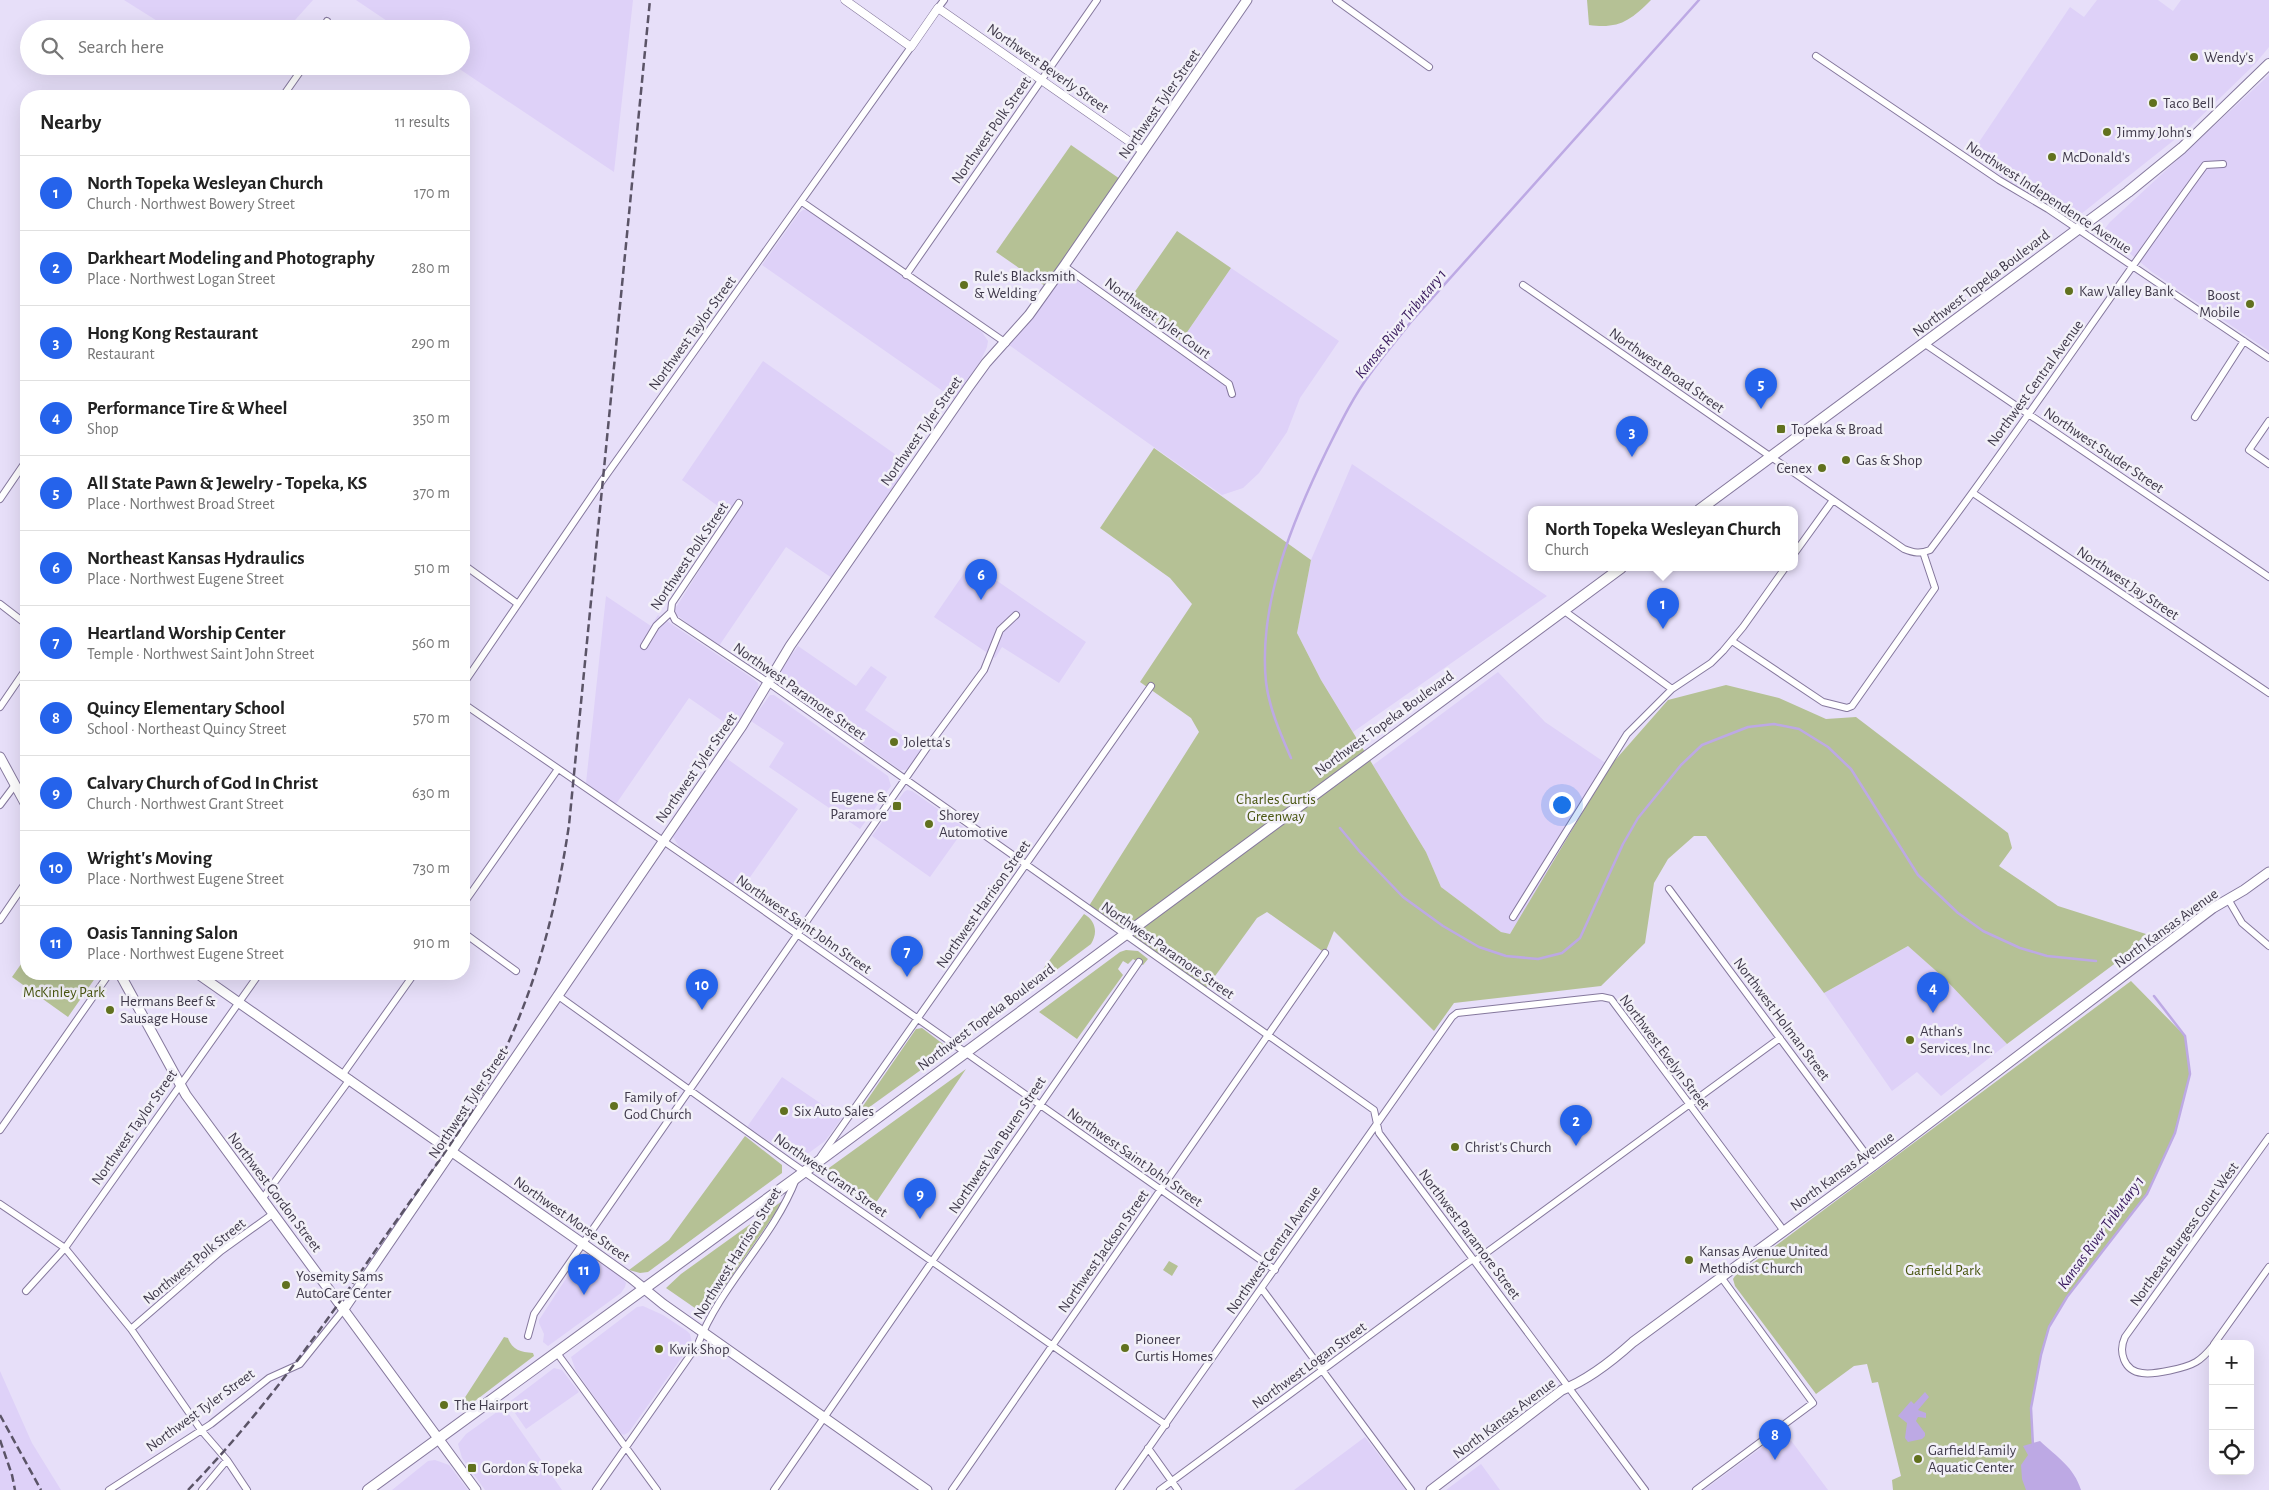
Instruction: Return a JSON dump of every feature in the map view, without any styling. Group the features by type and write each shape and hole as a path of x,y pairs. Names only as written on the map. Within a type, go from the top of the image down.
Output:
{"main road":[{"name":"Northwest Tyler Street","path":"344,1309 769,684 790,646 986,363 1006,343 1064,266 1247,0"},
{"name":"Northwest Topeka Boulevard","path":"1704,506 2078,230 2182,148 2269,64"},
{"name":"Northwest Topeka Boulevard","path":"368,1490 645,1289 1617,571"},
{"path":"0,757 20,794"},
{"name":"North Kansas Avenue","path":"1431,1490 1562,1390 1577,1384 1618,1355 1874,1165 2212,908 2228,900 2269,872"},
{"name":"Northwest Gordon Street","path":"123,980 180,1085 476,1490"},
{"name":"Northwest Morse Street","path":"207,980 582,1243 703,1332 927,1490"}],"street":[{"path":"845,0 911,47"},
{"name":"Northwest Taylor Street","path":"470,674 612,467 944,0"},
{"name":"Northwest Polk Street","path":"906,275 1097,0"},
{"path":"1336,0 1429,67"},
{"name":"Northwest Beverly Street","path":"938,8 1144,151"},
{"name":"Northwest Independence Avenue","path":"1816,56 1999,180 2030,197 2269,358"},
{"path":"287,90 298,75"},
{"name":"Northwest Central Avenue","path":"1923,552 1930,550 1973,493 2088,331 2131,266 2206,165 2223,164"},
{"path":"802,202 1006,343"},
{"name":"Northwest Tyler Court","path":"1064,266 1229,384 1232,394"},
{"name":"Northwest Broad Street","path":"1523,285 1904,550 1923,552"},
{"path":"2195,417 2244,341"},
{"name":"Northwest Studer Street","path":"1925,344 2269,577"},
{"path":"2269,421 2249,450 2269,464"},
{"path":"0,499 20,470"},
{"name":"Northwest Jay Street","path":"1973,493 2269,693"},
{"path":"1798,548 1833,500"},
{"name":"Northwest Polk Street","path":"644,646 656,626 671,612 672,603 739,503"},
{"path":"1732,641 1823,702 1847,708 1852,706 1935,588 1923,552"},
{"path":"470,570 518,604"},
{"path":"1513,917 1615,751 1639,720 1672,689 1711,663 1732,641 1783,571"},
{"path":"0,604 20,619"},
{"path":"1563,610 1672,689"},
{"name":"Northwest Paramore Street","path":"671,612 675,620 769,684 1374,1110 1379,1133 1645,1490"},
{"path":"528,1336 534,1314 582,1243 904,780 984,670 1000,630 1016,615"},
{"path":"0,706 20,678"},
{"name":"Northwest Harrison Street","path":"818,1161 1151,686"},
{"name":"Northwest Saint John Street","path":"470,708 1275,1270"},
{"path":"470,894 558,768"},
{"path":"0,805 15,785"},
{"name":"Northwest Holman Street","path":"1669,889 1874,1165"},
{"path":"0,920 20,891"},
{"path":"2228,900 2242,923 2269,946"},
{"path":"470,937 516,971"},
{"name":"Northwest Jackson Street","path":"952,1490 1325,953"},
{"name":"Northwest Van Buren Street","path":"774,1490 825,1418 830,1406 1139,962"},
{"path":"0,1130 105,980"},
{"name":"Northwest Taylor Street","path":"26,1291 65,1248 255,980"},
{"path":"263,1198 410,980"},
{"name":"Northwest Grant Street","path":"557,995 800,1174 932,1261 1166,1425"},
{"name":"Northwest Evelyn Street","path":"1378,1122 1452,1017 1457,1013 1602,997 1613,1001 1784,1231"},
{"name":"Northwest Logan Street","path":"1160,1490 1322,1370 1780,1038"},
{"name":"Northwest Central Avenue","path":"1119,1490 1378,1122"},
{"name":"Northeast Burgess Court West","path":"2209,1350 2202,1358 2188,1366 2145,1373 2134,1371 2128,1366 2124,1360 2122,1348 2125,1337 2269,1136"},
{"name":"Northwest Harrison Street","path":"596,1490 698,1344 708,1321 787,1202 800,1174"},
{"path":"0,1204 65,1248 131,1329 201,1430 226,1460 247,1490"},
{"name":"Northwest Polk Street","path":"131,1329 222,1250 274,1213"},
{"path":"2217,1340 2269,1267"},
{"path":"1696,1490 1813,1403 1721,1277"},
{"path":"1262,1289 1411,1490"},
{"name":"Northwest Tyler Street","path":"109,1490 201,1430 262,1382 300,1364 344,1309"},
{"path":"557,1353 657,1490"},
{"path":"1148,1448 1178,1490"},
{"path":"202,1490 226,1460"}],"shaded area":[{"path":"124,0 313,0 295,20 156,20"},
{"path":"356,0 633,0 614,172 468,75 470,20 386,20"},
{"path":"2097,0 2158,0 2173,11 2181,0 2269,0 2269,47 2255,64 2188,129 2076,218 2020,188 1971,154 2070,7 2084,17"},
{"path":"2269,75 2269,351 2152,272 2103,231 2110,222"},
{"path":"803,210 808,210 982,332 988,341 987,347 980,362 954,399 762,265"},
{"path":"1231,268 1339,341 1300,398 1287,432 1259,473 1243,488 1222,495 1009,345 1064,275 1070,276 1175,350"},
{"path":"763,361 909,464 832,578 786,547 719,646 677,615 675,609 733,517 682,480"},
{"path":"1352,464 1547,596 1353,732 1321,680 1297,633 1311,560"},
{"path":"971,563 1086,642 1059,683 1002,647 995,658 934,617"},
{"path":"606,596 651,626 658,615 752,678 758,683 759,690 734,729 689,698 616,804 586,783"},
{"path":"798,646 856,686 871,666 887,677 865,710 922,749 909,768 900,770 784,686 781,681 782,668"},
{"path":"1498,672 1545,722 1610,766 1510,935 1501,932 1441,887 1426,852 1373,765"},
{"path":"770,695 774,695 888,776 891,786 860,829 769,767 784,743 751,721"},
{"path":"726,758 798,809 741,890 680,848 673,837 675,831"},
{"path":"907,790 912,791 965,828 930,877 872,836"},
{"path":"1908,946 1944,978 2007,1044 1941,1096 1917,1072 1892,1091 1824,993"},
{"path":"782,1077 842,1118 825,1141 802,1158 778,1147 747,1127"},
{"path":"586,1253 622,1278 626,1283 625,1287 621,1293 548,1346 543,1342 544,1334 539,1320 582,1254"},
{"path":"643,1306 663,1315 687,1331 690,1334 692,1343 629,1432 624,1435 620,1433 576,1371 571,1357 637,1307"},
{"path":"554,1368 562,1370 579,1392 526,1429 508,1403"},
{"path":"0,1371 32,1443 61,1490 0,1490"},
{"path":"1925,1392 1929,1397 1918,1410 1926,1413 1926,1418 1918,1417 1916,1421 1925,1433 1925,1436 1922,1439 1908,1442 1905,1438 1907,1423 1898,1416 1911,1401 1914,1404"},
{"path":"504,1407 562,1490 485,1490 462,1458 458,1444 466,1434"},
{"path":"1784,1431 1828,1490 1704,1490"},
{"path":"1365,1437 1406,1490 1294,1490"},
{"path":"2040,1441 2059,1457 2074,1475 2081,1490 2026,1490 2022,1479 2021,1465 2028,1455 2023,1446"},
{"path":"435,1460 449,1465 468,1490 392,1490 428,1461"},
{"path":"1481,1464 1500,1490 1446,1490"}],"green space":[{"path":"1587,0 1651,0 1637,13 1623,22 1599,26 1589,25"},
{"path":"1071,145 1120,179 1045,286 996,252"},
{"path":"1177,231 1231,268 1181,341 1127,303"},
{"name":"Charles Curtis Greenway","path":"1154,448 1311,560 1297,633 1321,680 1426,852 1441,887 1501,932 1510,934 1610,766 1668,700 1726,685 1779,698 1826,719 1856,717 2008,833 2012,848 1999,866 2058,906 2146,934 2121,959 2007,1044 1944,978 1908,946 1824,993 1706,836 1694,836 1668,859 1654,883 1645,943 1601,986 1454,1003 1434,1031 1334,931 1325,953 1267,912 1257,918 1205,990 1087,909 1199,732 1191,718 1140,682 1192,604 1170,578 1100,528"},
{"path":"1084,914 1095,927 1095,936 1091,944 1047,977 1040,973"},
{"path":"1126,950 1138,951 1148,959 1143,965 1133,959 1128,964 1123,961 1118,969 1123,975 1077,1039 1039,1012 1120,952"},
{"name":"McKinley Park","path":"20,966 20,980 94,980 68,1017 12,977"},
{"name":"Garfield Park","path":"2131,981 2185,1036 2190,1074 2175,1133 2147,1194 2067,1297 2049,1327 2041,1355 2031,1408 2032,1444 2048,1490 1893,1490 1892,1480 1901,1476 1878,1382 1872,1383 1867,1364 1854,1366 1816,1394 1735,1286 1733,1279"},
{"path":"922,1028 943,1044 943,1054 864,1111 863,1106 916,1029"},
{"path":"966,1069 871,1210 822,1173"},
{"path":"745,1136 782,1165 782,1173 648,1272 640,1273 629,1270 669,1240"},
{"path":"785,1199 705,1315 666,1288 681,1274"},
{"path":"1169,1261 1178,1266 1172,1276 1163,1270"},
{"path":"504,1337 508,1338 515,1348 533,1353 534,1356 467,1407 462,1402"}],"waterway":[{"name":"Kansas River Tributary 1","path":"1291,758 1276,721 1266,682 1267,622 1273,592 1291,533 1314,477 1347,411 1379,361 1410,323 1699,0"},
{"path":"1340,828 1403,897 1443,926 1479,947 1506,956 1538,959 1562,953 1580,938 1623,844 1638,818 1681,765 1702,745 1748,727 1774,724 1799,729 1828,747 1851,769 1918,875 1958,913 1983,931 2020,948 2047,956 2096,961"},
{"name":"Kansas River Tributary 1","path":"2033,1446 2031,1408 2041,1355 2049,1327 2067,1297 2147,1194 2175,1133 2190,1074 2185,1036 2154,996"}],"railway":[{"path":"188,1490 238,1435 284,1377 328,1318 464,1124 506,1048 519,1018 541,955 557,891 569,825 650,0"},
{"path":"0,1415 41,1490"},
{"path":"0,1440 15,1490"}],"place":[{"name":"Wendy's","path":"2194,57"},
{"name":"Taco Bell","path":"2153,103"},
{"name":"Jimmy John's","path":"2107,132"},
{"name":"McDonald's","path":"2052,157"},
{"name":"Rule's Blacksmith & Welding","path":"964,285"},
{"name":"Kaw Valley Bank","path":"2069,291"},
{"name":"Boost Mobile","path":"2250,304"},
{"name":"All State Pawn & Jewelry - Topeka, KS","path":"1761,409"},
{"name":"Topeka & Broad","path":"1781,429"},
{"name":"Hong Kong Restaurant","path":"1632,457"},
{"name":"Gas & Shop","path":"1846,460"},
{"name":"Cenex","path":"1822,468"},
{"name":"Northeast Kansas Hydraulics","path":"981,600"},
{"name":"North Topeka Wesleyan Church","path":"1663,629"},
{"name":"Joletta's","path":"894,742"},
{"name":"Eugene & Paramore","path":"897,806"},
{"name":"Shorey Automotive","path":"929,824"},
{"name":"Heartland Worship Center","path":"907,977"},
{"name":"Hermans Beef & Sausage House","path":"110,1010"},
{"name":"Wright's Moving","path":"702,1010"},
{"name":"Performance Tire & Wheel","path":"1933,1013"},
{"name":"Athan's Services, Inc.","path":"1910,1040"},
{"name":"Family of God Church","path":"614,1106"},
{"name":"Six Auto Sales","path":"784,1111"},
{"name":"Darkheart Modeling and Photography","path":"1576,1146"},
{"name":"Christ's Church","path":"1455,1147"},
{"name":"Calvary Church of God In Christ","path":"920,1219"},
{"name":"Kansas Avenue United Methodist Church","path":"1689,1260"},
{"name":"Yosemity Sams AutoCare Center","path":"286,1285"},
{"name":"Oasis Tanning Salon","path":"584,1295"},
{"name":"Pioneer Curtis Homes","path":"1125,1348"},
{"name":"Kwik Shop","path":"659,1349"},
{"name":"The Hairport","path":"444,1405"},
{"name":"Garfield Family Aquatic Center","path":"1918,1459"},
{"name":"Quincy Elementary School","path":"1775,1460"},
{"name":"Gordon & Topeka","path":"472,1468"}]}
